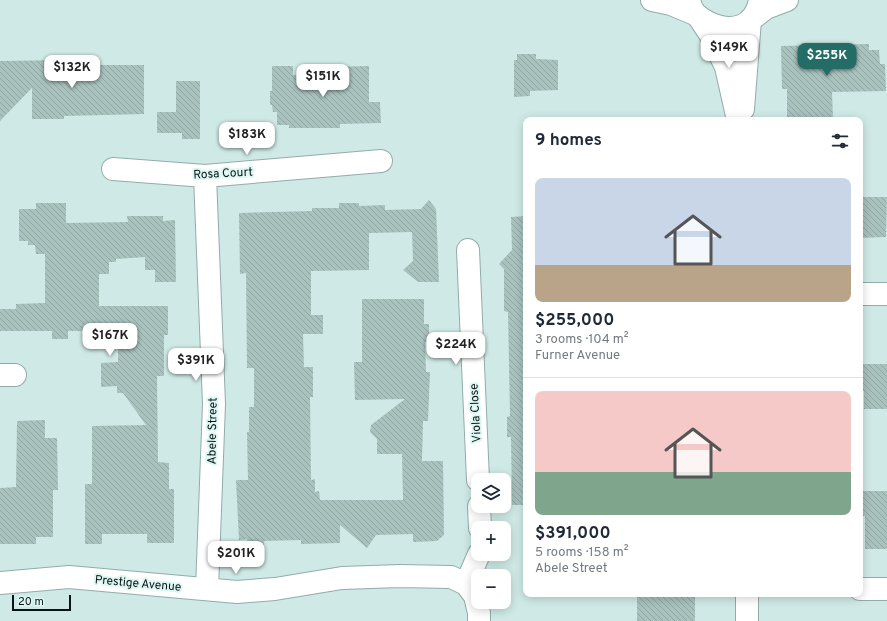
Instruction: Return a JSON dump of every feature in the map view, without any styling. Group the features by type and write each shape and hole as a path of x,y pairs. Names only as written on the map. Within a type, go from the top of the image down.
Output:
{"street":[{"path":"652,0 694,10 711,24 730,27 741,26 754,13 786,0"},
{"path":"694,10 710,34 726,67 737,117"},
{"path":"743,117 754,13"},
{"name":"Rosa Court","path":"113,169 206,176 381,161"},
{"name":"Abele Street","path":"206,176 214,404 207,589"},
{"name":"Viola Close","path":"468,250 478,473"},
{"path":"863,294 887,294"},
{"path":"477,561 466,584 475,596 479,613 479,621"},
{"name":"Prestige Avenue","path":"0,583 69,577 237,592 342,578 451,577 466,584"},
{"path":"863,589 887,589"},
{"path":"747,597 747,621"}],"building":[{"path":"869,44 869,50 879,50 880,64 885,64 886,91 832,92 833,117 787,117 787,89 782,89 781,46"},
{"path":"517,54 536,54 536,59 558,60 558,90 530,91 530,96 514,97 514,60 517,60"},
{"path":"64,60 64,71 94,70 94,65 144,65 144,114 64,116 64,119 32,119 32,88 0,121 0,61"},
{"path":"272,66 293,66 293,75 325,75 325,67 369,66 369,102 380,102 381,123 340,124 340,128 289,128 289,125 277,125 277,112 273,112 272,105 270,105 270,91 272,91"},
{"path":"176,81 200,81 200,139 182,139 182,133 157,133 157,112 176,112"},
{"path":"863,197 887,197 886,237 863,238"},
{"path":"429,200 436,209 439,282 418,282 403,270 413,261 412,232 369,233 369,270 311,271 311,315 323,315 323,334 303,334 304,367 313,367 313,397 310,397 311,480 315,479 315,492 319,491 320,500 403,500 402,454 377,454 377,439 370,432 371,425 405,399 355,400 354,362 362,362 362,299 424,299 424,324 429,324 429,342 425,342 426,372 430,372 428,421 423,421 422,461 443,461 444,535 437,541 413,542 413,534 376,535 367,548 340,525 340,543 301,544 301,540 264,541 264,551 255,558 247,551 247,539 239,540 236,480 248,480 247,432 249,432 249,407 254,407 254,368 247,368 246,273 240,274 239,213 312,211 312,208 339,208 339,203 359,203 359,206 385,205 385,210 421,209"},
{"path":"36,203 66,203 66,223 128,222 127,216 163,216 163,221 175,220 176,282 155,282 155,270 145,270 145,257 116,259 116,262 109,262 109,274 99,274 99,306 168,306 168,335 164,335 164,376 157,376 158,462 169,463 169,489 174,489 174,543 147,543 147,534 102,534 102,544 85,544 85,484 92,484 92,426 146,425 123,393 117,393 117,386 101,387 101,363 118,362 118,331 68,331 68,339 52,339 52,331 0,331 0,309 16,309 16,304 45,303 45,254 36,254 35,245 28,245 28,241 19,241 19,209 36,209"},
{"path":"523,216 523,505 512,505 511,437 507,437 507,417 510,416 508,312 504,311 504,269 499,264 512,250 511,217"},
{"path":"863,364 887,364 887,409 864,409"},
{"path":"45,420 45,438 57,438 58,490 53,490 53,537 36,537 36,544 0,544 0,488 16,487 17,421"},
{"path":"863,491 887,491 887,549 865,549 865,516 863,516"},
{"path":"637,597 695,597 695,621 637,621"}]}
